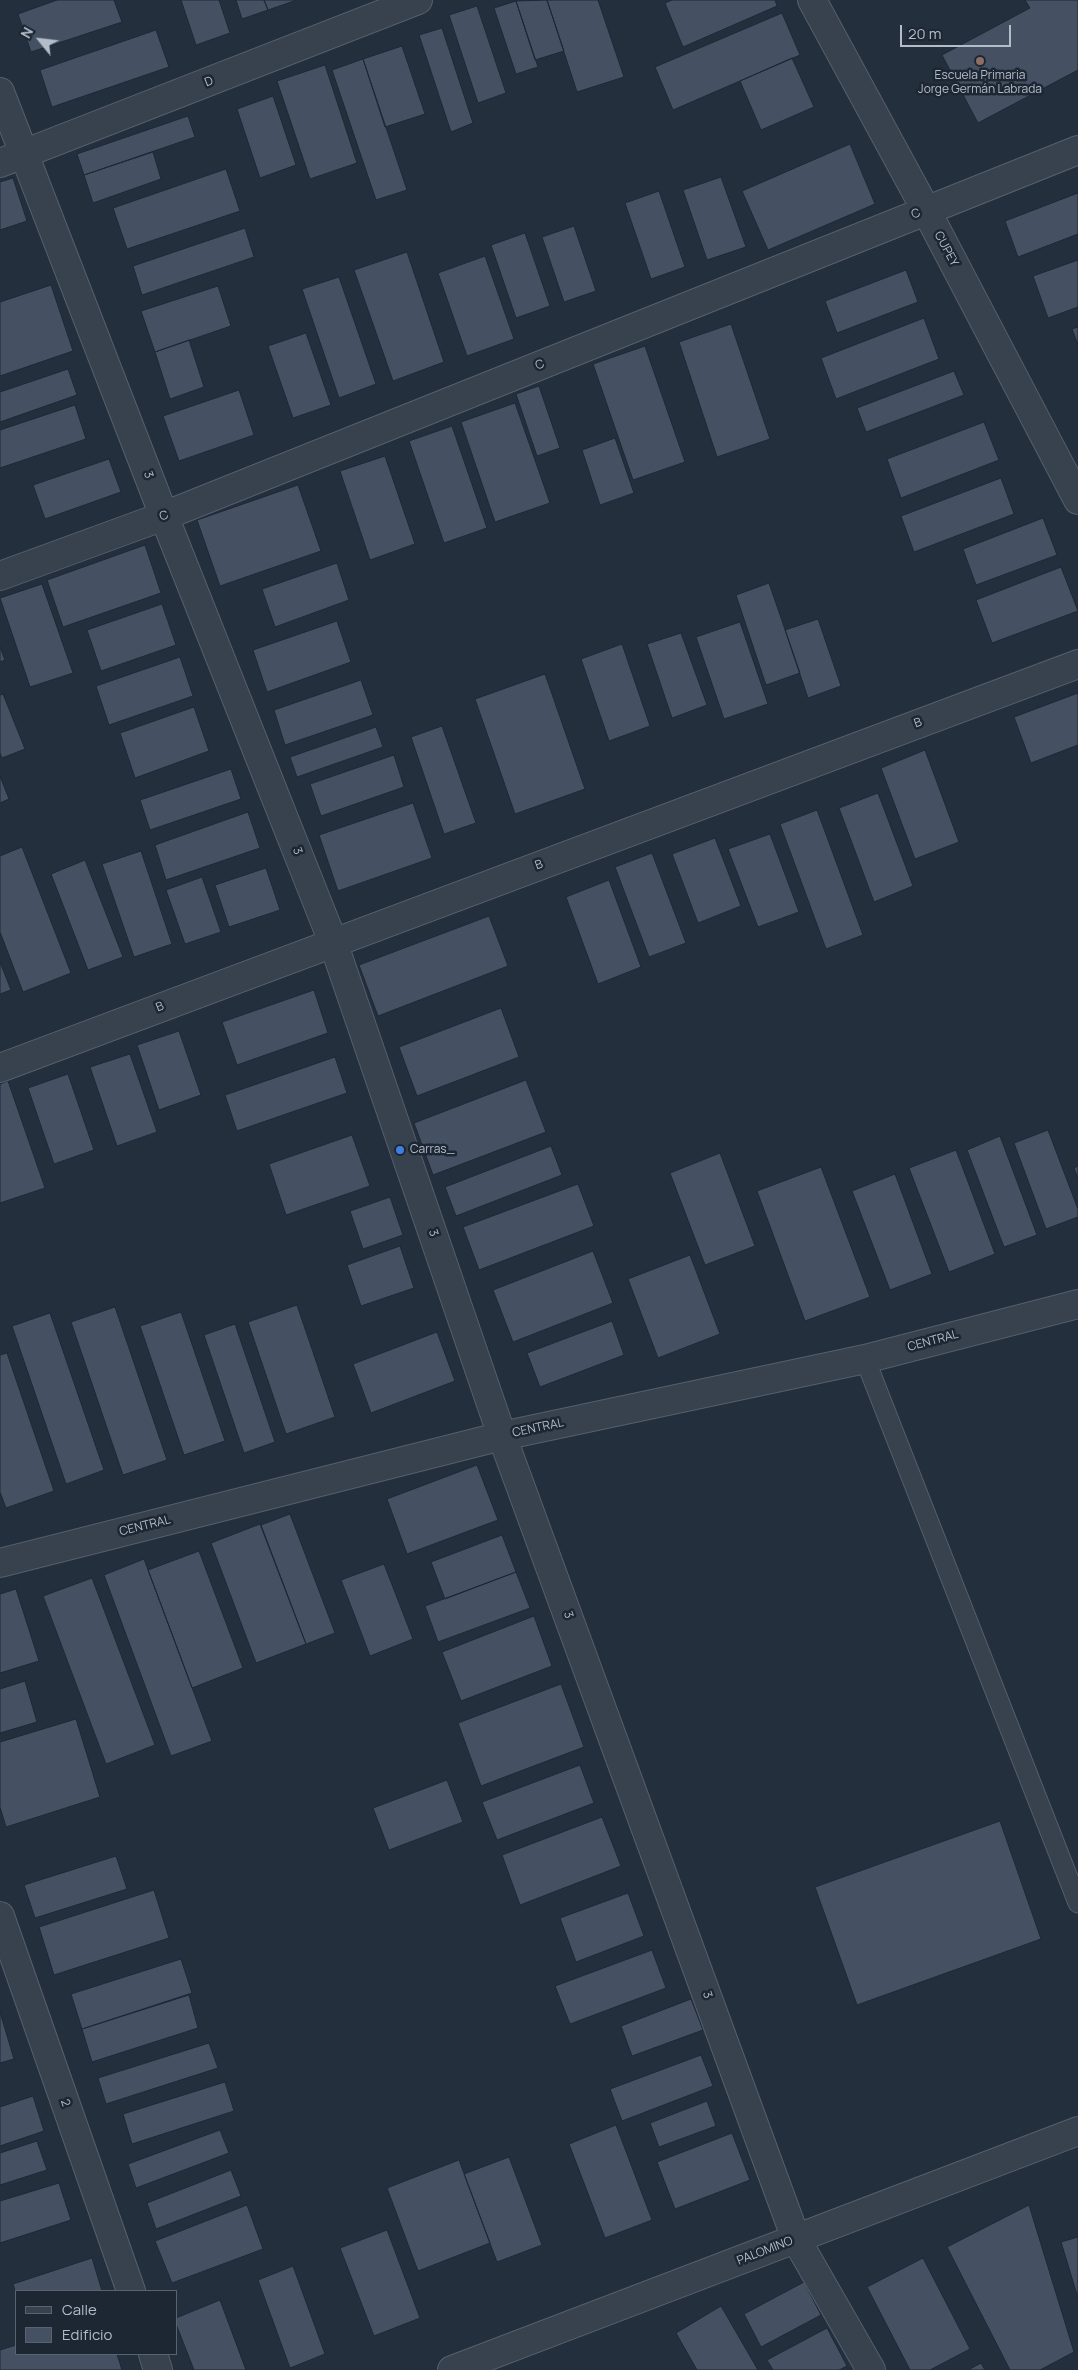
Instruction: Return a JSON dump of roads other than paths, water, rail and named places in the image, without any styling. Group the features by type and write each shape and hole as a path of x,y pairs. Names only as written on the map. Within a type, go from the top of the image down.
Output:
{"street":[{"name":"D","path":"11,159 418,0"},
{"name":"CUPEY","path":"812,0 926,210 1078,500"},
{"name":"3","path":"0,92 11,159 164,516 334,942 502,1436 796,2239 871,2370"},
{"name":"C","path":"0,576 164,516 1078,150"},
{"name":"B","path":"0,1068 1078,664"},
{"name":"CENTRAL","path":"0,1563 502,1436 865,1359 1078,1304"},
{"name":"2","path":"0,1916 131,2290"},
{"name":"PALOMINO","path":"452,2370 1078,2132"},
{"path":"153,2355 158,2370"}],"lane":[{"path":"865,1359 1078,1903"}],"place":[{"name":"Escuela Primaria Jorge Germán Labrada","path":"980,61"},
{"name":"Carras_","path":"400,1150"}]}
